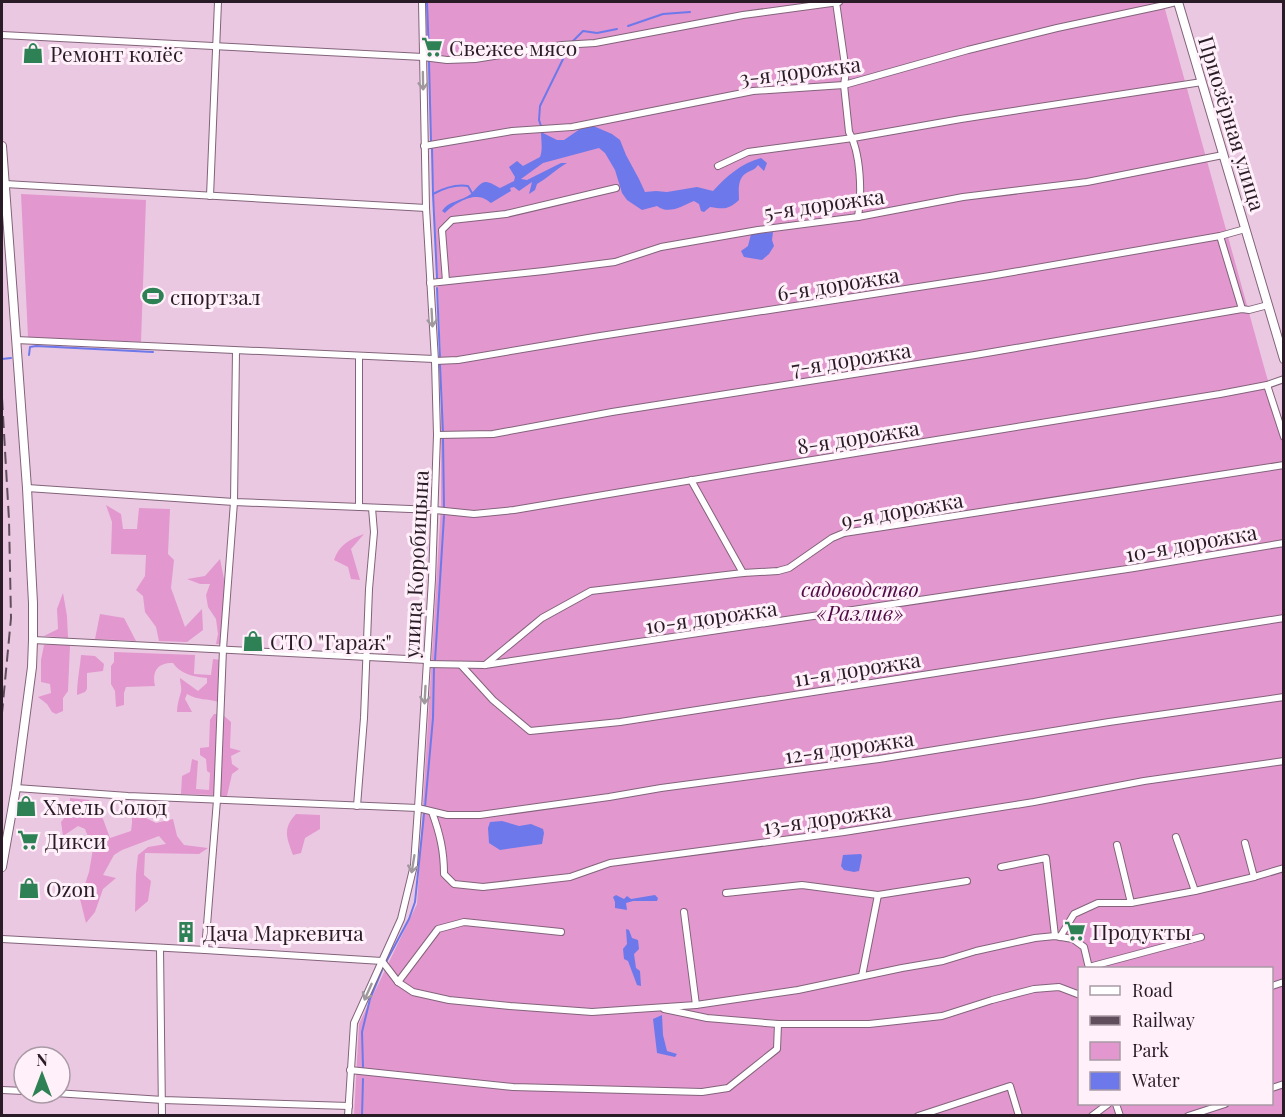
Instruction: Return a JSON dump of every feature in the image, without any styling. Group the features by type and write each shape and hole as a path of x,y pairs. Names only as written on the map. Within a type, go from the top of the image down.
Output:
{"street":[{"path":"210,196 218,2"},
{"name":"улица Коробицына","path":"348,1116 354,1023 401,919 414,865 418,808 435,510 437,435 426,208 422,2"},
{"path":"2,35 216,45 447,60 475,59 562,45 595,43 743,15 837,2 846,72 844,86 849,132 853,138 859,170 858,217"},
{"name":"Приозёрная улица","path":"1177,2 1284,358"},
{"name":"3-я дорожка","path":"424,146 512,131 572,127 753,91 844,86 968,50 1177,2"},
{"path":"718,166 748,152 853,138 1202,82"},
{"path":"2,146 33,603 32,667 16,788 2,867"},
{"name":"5-я дорожка","path":"430,282 615,262 661,247 758,230 858,217 963,197 1087,182 1223,155"},
{"path":"5,184 426,208"},
{"path":"446,281 442,230 452,220 506,214 616,188"},
{"name":"6-я дорожка","path":"16,340 458,360 617,333 990,276 1220,236 1245,229"},
{"path":"1220,236 1242,309"},
{"name":"7-я дорожка","path":"437,435 493,434 612,412 1010,350 1268,305"},
{"path":"206,950 217,800 223,649 234,502 236,351"},
{"path":"359,357 359,507"},
{"name":"8-я дорожка","path":"27,488 234,502 435,510 474,514 514,510 1209,396 1284,379"},
{"path":"1266,384 1284,437"},
{"name":"9-я дорожка","path":"485,665 542,618 591,591 743,573 778,572 789,568 832,538 844,533 1284,465"},
{"path":"691,480 743,573"},
{"path":"357,806 374,532 372,508"},
{"name":"10-я дорожка","path":"33,640 485,665 1100,574 1284,543"},
{"name":"11-я дорожка","path":"461,665 493,700 530,731 632,720 1284,618"},
{"name":"12-я дорожка","path":"16,788 128,796 418,808 447,814 480,815 879,759 1284,696"},
{"name":"13-я дорожка","path":"432,812 444,854 444,874 454,884 483,887 570,877 610,863 844,832 1034,802 1144,781 1284,761"},
{"path":"1176,837 1195,891"},
{"path":"1245,843 1254,877"},
{"path":"1117,845 1131,903"},
{"path":"1001,867 1047,858 1057,937"},
{"path":"1057,937 1074,914 1098,903 1131,903 1195,891 1284,868"},
{"path":"726,893 802,885 878,895 967,881"},
{"path":"862,976 878,895"},
{"path":"684,912 696,1005"},
{"path":"398,982 438,929 465,922 561,932"},
{"path":"1093,967 1201,937"},
{"path":"2,939 382,962 398,982 413,992 449,1000 592,1012 696,1005 798,990 943,961 1035,938 1073,939 1084,947 1089,967"},
{"path":"160,948 162,1116"},
{"path":"658,1008 707,1018 778,1024 869,1024 942,1017 1034,989 1059,987 1078,994"},
{"path":"350,1070 513,1087 702,1092 728,1088 777,1049 778,1024"},
{"path":"918,1116 1010,1086 1019,1116"},
{"path":"72,1094 163,1100 349,1106"},
{"path":"1092,1116 1107,1105"},
{"path":"1188,1116 1222,1105"}],"green space":[{"name":"садоводство «Разлив»","path":"425,2 1163,2 1283,429 1283,1115 354,1116 359,1024 417,904 441,505 441,359"},
{"path":"21,194 146,200 141,342 28,337"},
{"path":"106,505 121,514 123,529 137,529 139,508 170,509 168,554 174,560 171,588 185,627 202,609 203,630 187,642 159,641 156,627 145,612 143,596 136,590 145,576 146,555 111,554 112,522"},
{"path":"364,534 351,549 360,580 351,579 348,567 334,560 346,543"},
{"path":"220,559 225,584 220,644 216,644 218,634 216,619 208,607 206,595 210,584 200,584 187,579 205,576"},
{"path":"63,593 68,638 44,636 58,629 57,609"},
{"path":"100,614 124,618 136,641 95,639"},
{"path":"44,645 70,645 68,691 63,698 63,711 56,714 38,697 51,693 50,684 41,682"},
{"path":"114,652 195,655 194,674 211,675 213,659 221,660 218,702 187,694 185,699 192,712 177,712 181,690 180,678 198,691 207,683 207,678 188,674 179,670 173,663 159,666 154,676 155,686 126,687 124,705 116,707 115,691 111,684"},
{"path":"81,655 95,656 104,664 103,671 87,673 87,689 77,695 77,685"},
{"path":"214,714 218,714 215,795 181,794 182,776 190,772 192,759 198,761 196,789 209,790 210,773 207,771 206,759 200,755 200,748 209,747 210,720"},
{"path":"223,715 231,722 230,748 241,751 231,756 232,764 239,769 232,774 227,796 220,796"},
{"path":"70,798 89,800 103,819 110,838 131,831 132,811 156,823 173,819 177,836 184,845 208,848 199,854 145,853 144,875 151,881 148,901 135,912 138,855 148,847 166,844 159,836 122,850 114,855 103,875 116,878 103,889 95,912 86,923 80,899 89,872 93,849 85,829 78,826 63,836 61,822 70,811"},
{"path":"296,814 320,815 320,829 305,838 301,853 293,855 287,829"}],"water":[{"path":"591,125 620,140 645,192 667,192 697,187 713,191 740,167 761,158 767,163 764,171 758,165 742,177 739,186 739,200 732,206 710,207 704,212 694,201 671,210 657,206 642,210 627,200 622,193 615,170 605,153 599,148 543,163 521,179 527,180 561,163 567,163 537,184 535,190 529,194 532,182 519,191 514,187 510,188 511,191 491,203 483,198 473,197 451,207 445,213 442,211 448,205 471,194 484,182 500,188 514,181 515,177 509,167 517,161 523,166 540,157 541,132 557,140 564,140 580,129"},
{"path":"773,232 774,246 769,254 762,260 744,257 741,251 748,246 751,234"},
{"path":"502,821 519,826 531,824 543,829 542,844 500,850 489,843 488,828 490,822"},
{"path":"861,854 859,871 844,870 841,866 843,855"},
{"path":"616,895 624,899 627,896 631,899 655,895 658,898 657,901 626,903 627,910 615,908 613,897"},
{"path":"626,929 629,930 632,938 638,940 639,949 634,954 636,968 640,971 641,986 637,985 628,961 624,959 623,949 627,944"},
{"path":"662,1015 667,1051 677,1054 675,1057 657,1053 653,1019"}],"waterway":[{"path":"427,2 429,55"},
{"path":"628,26 663,14 690,12"},
{"path":"573,41 583,31 597,33 617,29"},
{"path":"543,132 539,120 540,106 567,51"},
{"path":"429,62 431,142"},
{"path":"432,149 433,194"},
{"path":"437,278 433,194 445,188 459,186 468,186 472,193"},
{"path":"437,288 440,357"},
{"path":"29,355 30,347 36,346 153,352"},
{"path":"2,359 11,358"},
{"path":"440,365 443,433"},
{"path":"443,439 444,508"},
{"path":"435,661 444,516"},
{"path":"425,807 433,718 434,667"},
{"path":"386,962 409,919 415,902 424,814"},
{"path":"363,1067 362,1032 370,999 382,970"},
{"path":"362,1116 363,1079"}],"railway":[{"path":"2,398 9,520 11,618 2,713"}],"place":[{"name":"Свежее мясо","path":"432,47"},
{"name":"Ремонт колёс","path":"33,53"},
{"name":"спортзал","path":"153,296"},
{"name":"СТО \"Гараж\"","path":"253,641"},
{"name":"Хмель Солод","path":"26,806"},
{"name":"Дикси","path":"28,840"},
{"name":"Ozon","path":"29,888"},
{"name":"Продукты","path":"1075,931"},
{"name":"Дача Маркевича","path":"186,932"}]}
